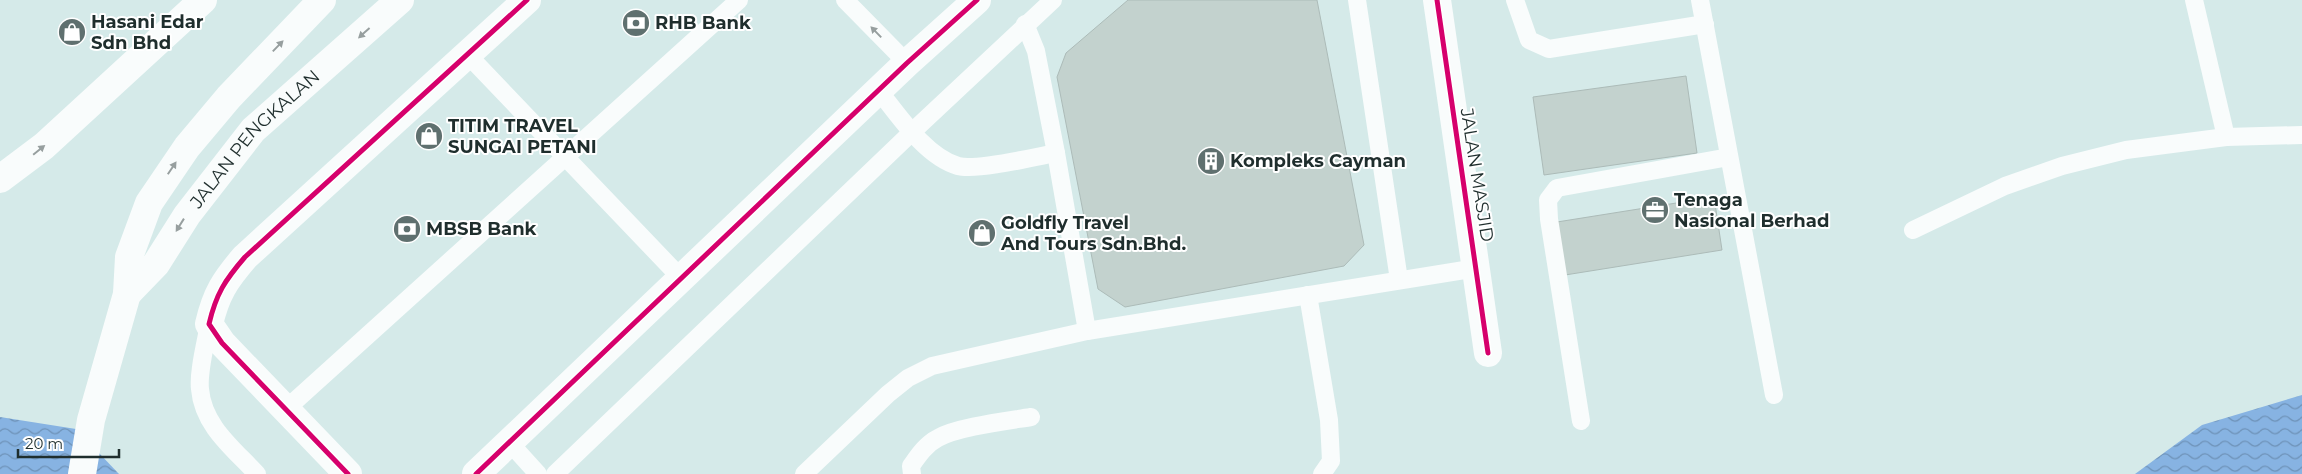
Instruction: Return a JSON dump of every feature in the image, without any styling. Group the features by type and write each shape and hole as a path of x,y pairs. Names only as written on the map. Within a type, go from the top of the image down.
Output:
{"street":[{"path":"0,179 44,146 203,0"},
{"name":"JALAN PENGKALAN","path":"82,474 91,420 127,294 129,257 149,203 187,147 229,97 322,0"},
{"name":"JALAN PENGKALAN","path":"127,294 156,264 187,215 253,130 400,0"},
{"path":"348,474 222,343 208,324 215,298 225,279 245,257 466,53 527,0"},
{"path":"476,474 907,64 977,0"},
{"name":"JALAN MASJID","path":"1437,0 1488,354"}],"lane":[{"path":"286,410 739,0"},
{"path":"845,0 907,64"},
{"path":"556,474 912,132 1053,0"},
{"path":"1356,0 1399,280"},
{"path":"1515,0 1528,40 1549,49 1705,24"},
{"path":"1700,0 1774,395"},
{"path":"2194,0 2226,138"},
{"path":"1026,24 1036,51 1087,331"},
{"path":"466,53 681,278"},
{"path":"879,91 912,132 931,151 959,166 990,165 1056,153"},
{"path":"1913,230 2005,186 2062,166 2126,150 2226,138 2302,135"},
{"path":"1582,421 1549,219 1548,200 1558,188 1729,157"},
{"path":"804,474 888,394 908,378 932,366 1087,331 1477,268"},
{"path":"1308,295 1329,420 1330,461 1322,474"},
{"path":"208,324 200,388 204,410 212,426 258,474"},
{"path":"912,474 911,466 923,450 938,438 968,429 1030,417"},
{"path":"508,442 538,474"}],"water":[{"path":"2302,395 2302,474 2135,474 2202,425"},
{"path":"0,417 76,429 119,474 0,474"}],"building":[{"name":"Kompleks Cayman","path":"1128,0 1317,0 1364,245 1344,266 1125,307 1098,289 1057,77 1066,53"},
{"path":"1686,76 1697,153 1544,175 1533,97"},
{"path":"1714,197 1722,250 1565,275 1557,222"}],"cycle path":[{"path":"348,474 222,343 209,324 218,296 227,280 245,257 527,0"},
{"path":"476,474 907,63 977,0"},
{"path":"1437,0 1488,353"}],"place":[{"name":"RHB Bank","path":"636,23"},
{"name":"Hasani Edar Sdn Bhd","path":"72,32"},
{"name":"TITIM TRAVEL SUNGAI PETANI","path":"429,136"},
{"name":"Kompleks Cayman","path":"1211,161"},
{"name":"Tenaga Nasional Berhad","path":"1655,210"},
{"name":"MBSB Bank","path":"407,229"},
{"name":"Goldfly Travel And Tours Sdn.Bhd.","path":"982,233"}]}
